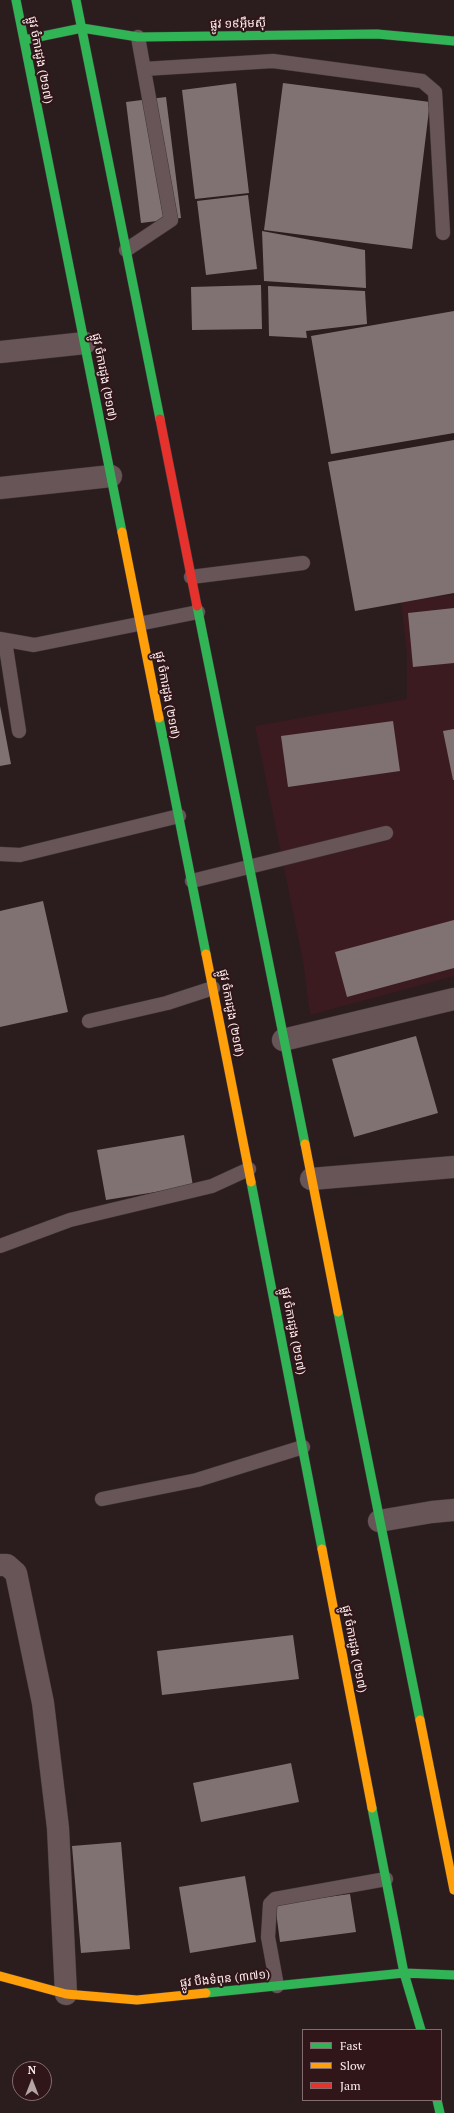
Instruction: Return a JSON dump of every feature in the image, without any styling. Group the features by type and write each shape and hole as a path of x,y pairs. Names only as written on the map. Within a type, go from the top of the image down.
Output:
{"main road":[{"name":"ផ្លូវ ចំការដូង (២១៧)","path":"16,0 249,1169 404,1973 421,2029"},
{"path":"76,0 454,1890"},
{"name":"ផ្លូវ ១៩អ៊ឹមស៊ី","path":"24,40 82,28 138,37 377,34 454,41"},
{"name":"ផ្លូវ បឹងទំពុន (៣៧១)","path":"0,1976 21,1983 66,1994 137,2000 404,1973 454,1975"},
{"path":"437,2101 440,2113"}],"street":[{"path":"0,352 85,343"},
{"path":"0,488 111,476"},
{"path":"283,1040 454,999"},
{"path":"311,1179 454,1167"},
{"path":"379,1521 432,1512 454,1510"},
{"path":"0,1565 7,1565 16,1573 43,1703 58,1828 66,1994"}],"lane":[{"path":"126,250 171,220 138,37"},
{"path":"144,68 273,62 422,81 435,92 443,233"},
{"path":"191,577 303,563"},
{"path":"19,731 3,640 34,645 198,612"},
{"path":"0,854 20,855 179,816"},
{"path":"192,881 386,833"},
{"path":"89,1021 166,1003 213,988"},
{"path":"0,1246 70,1220 212,1186 249,1169"},
{"path":"102,1500 197,1480 303,1447"},
{"path":"277,1986 268,1937 270,1904 275,1899 386,1880"}],"shaded area":[{"path":"454,595 454,976 310,1015 303,961 255,726 407,699 407,654 401,600"}],"building":[{"path":"236,83 249,193 195,199 182,90"},
{"path":"283,83 430,102 412,249 264,230"},
{"path":"166,97 181,218 141,223 126,102"},
{"path":"248,195 257,269 206,275 197,201"},
{"path":"262,231 365,250 366,288 264,281"},
{"path":"261,285 262,329 192,330 191,287"},
{"path":"268,286 365,291 367,324 306,331 307,338 269,336"},
{"path":"454,311 454,433 331,454 311,336"},
{"path":"454,440 454,593 355,611 328,462"},
{"path":"454,608 454,663 413,667 408,613"},
{"path":"0,706 11,764 0,766"},
{"path":"393,721 400,771 288,787 281,736"},
{"path":"454,729 454,780 453,780 443,731"},
{"path":"43,901 68,1012 0,1027 0,911"},
{"path":"454,920 454,968 347,997 335,952"},
{"path":"416,1036 438,1113 354,1137 332,1059"},
{"path":"184,1135 193,1186 106,1200 97,1150"},
{"path":"293,1635 299,1679 162,1695 157,1651"},
{"path":"291,1763 299,1802 201,1822 193,1783"},
{"path":"121,1842 130,1949 81,1953 72,1846"},
{"path":"245,1876 256,1942 190,1953 179,1887"},
{"path":"350,1894 356,1932 280,1942 275,1904"}],"traffic: fast":[{"path":"16,0 122,532"},
{"path":"76,0 160,419"},
{"path":"24,40 82,28 138,37 377,34 454,41"},
{"path":"197,606 305,1144"},
{"path":"159,718 206,954"},
{"path":"251,1182 322,1549"},
{"path":"338,1312 420,1720"},
{"path":"372,1808 404,1973 421,2029"},
{"path":"206,1993 404,1973 454,1975"},
{"path":"437,2101 440,2113"}],"traffic: slow":[{"path":"122,532 159,718"},
{"path":"206,954 251,1182"},
{"path":"305,1144 338,1312"},
{"path":"322,1549 372,1808"},
{"path":"420,1720 454,1890"},
{"path":"0,1976 66,1994 137,2000 206,1993"}],"traffic: jam":[{"path":"160,419 197,606"}]}
